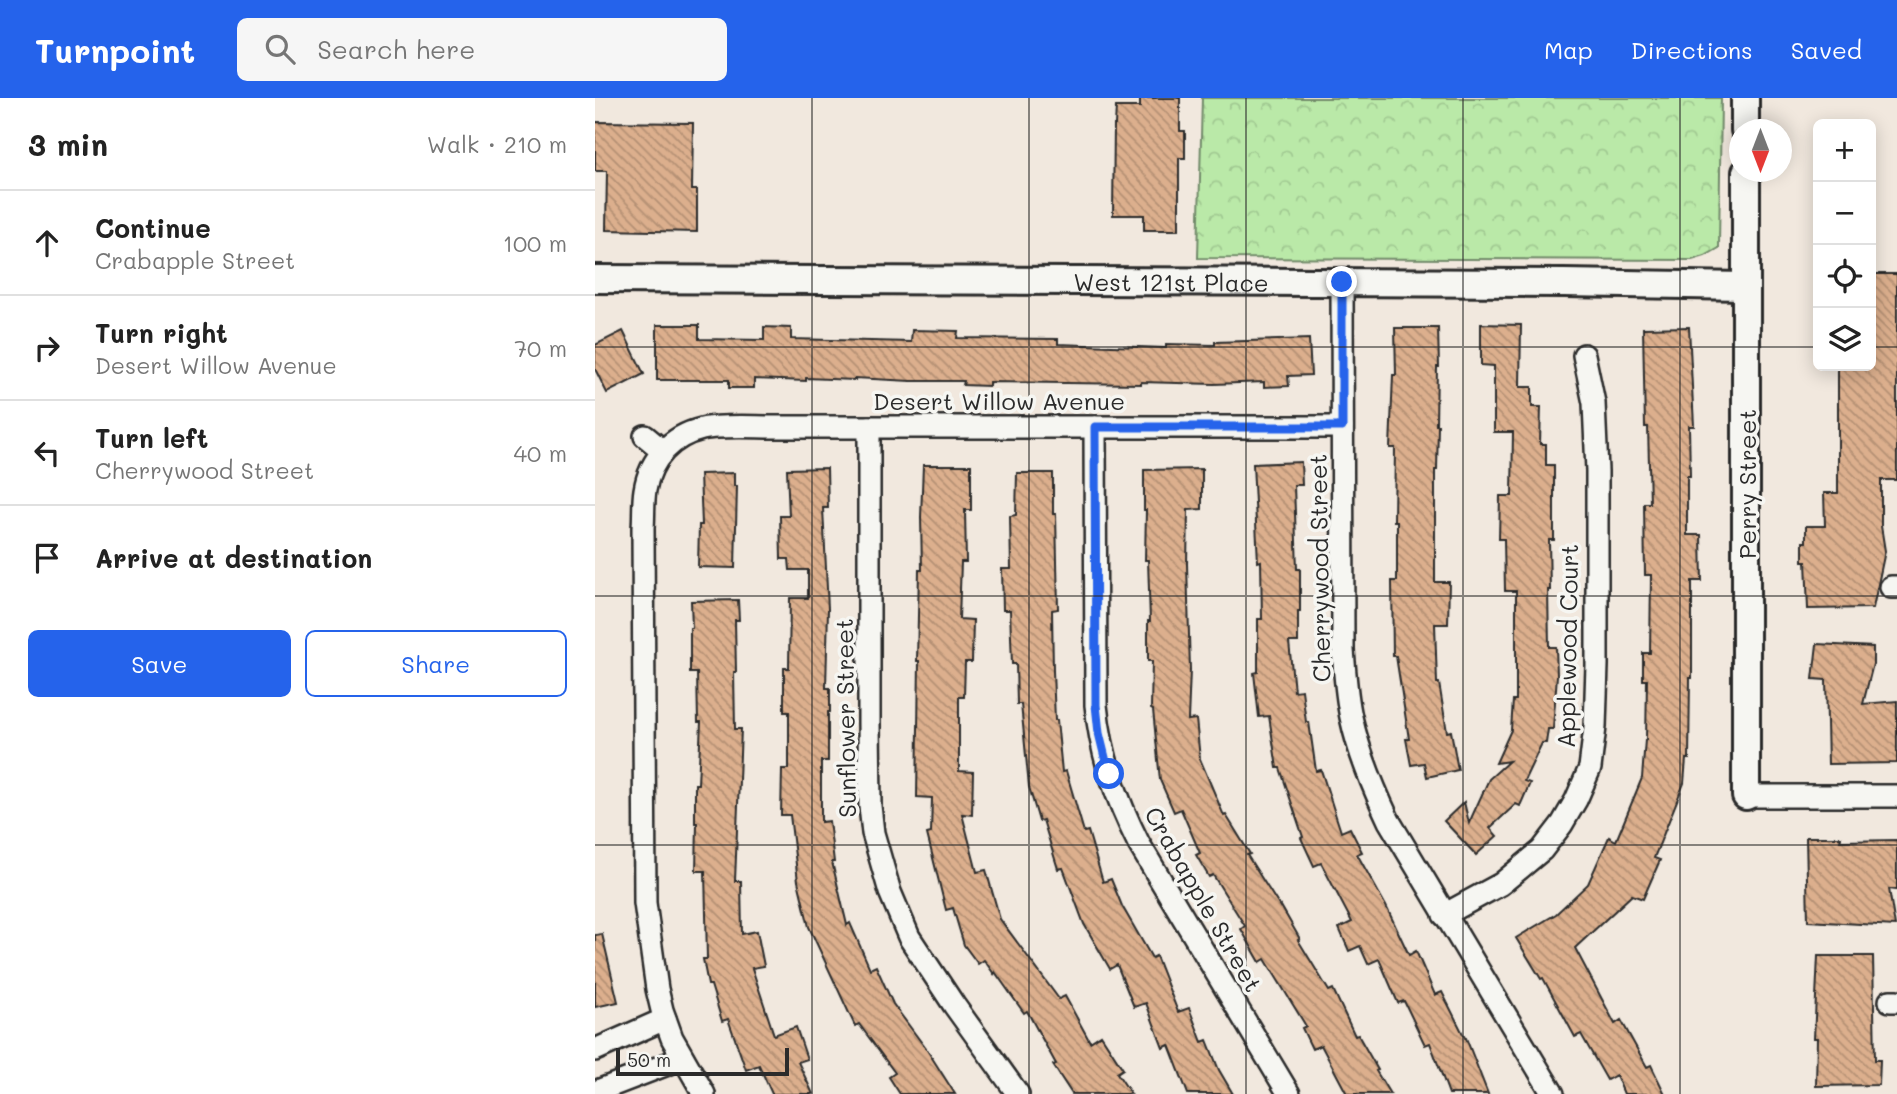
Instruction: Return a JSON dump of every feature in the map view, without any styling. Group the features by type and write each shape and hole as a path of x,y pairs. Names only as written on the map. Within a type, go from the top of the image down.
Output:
{"street":[{"path":"1745,98 1745,119"},
{"name":"Perry Street","path":"1745,182 1746,796"},
{"name":"West 121st Place","path":"595,279 1746,286"},
{"name":"Cherrywood Street","path":"1342,282 1343,650 1351,717 1370,780 1389,821 1553,1094"},
{"name":"Applewood Court","path":"1444,915 1501,884 1542,850 1562,824 1590,768 1595,727 1597,665 1597,471 1594,403 1584,355"},
{"name":"Sunflower Street","path":"869,427 869,723 873,832 890,892 909,937 1018,1094"},
{"name":"Crabapple Street","path":"1095,427 1096,705 1099,733 1109,774 1139,844 1289,1094"},
{"name":"Desert Willow Avenue","path":"662,450 687,434 704,429 1342,427"},
{"path":"645,436 662,450 645,489 643,528 645,903 656,989 665,1019 704,1094"},
{"path":"1746,796 1897,796"},
{"path":"595,1050 665,1019"},
{"path":"595,1092 683,1058"}],"green space":[{"path":"1202,98 1721,98 1719,248 1692,260 1198,258"}],"building":[{"path":"1140,98 1180,98 1180,131 1185,131 1185,158 1179,158 1179,230 1144,230 1144,215 1113,215 1116,107 1140,107"},
{"path":"595,122 693,123 692,190 697,190 697,232 606,230 607,171 595,171"},
{"path":"1876,274 1897,274 1897,480 1881,480 1881,526 1885,551 1873,608 1808,609 1806,561 1803,561 1806,526 1825,526 1824,493 1838,493 1838,371 1876,371"},
{"path":"1481,324 1521,325 1520,387 1532,387 1532,407 1541,407 1540,444 1546,444 1546,465 1554,465 1554,540 1549,540 1548,590 1549,647 1556,647 1557,675 1553,729 1548,729 1546,743 1542,743 1524,781 1530,783 1520,806 1516,804 1490,828 1497,836 1476,855 1444,821 1464,802 1469,823 1489,779 1509,761 1496,763 1511,730 1513,700 1516,700 1516,591 1505,591 1504,539 1499,539 1500,496 1512,496 1513,432 1494,432 1494,366 1481,365"},
{"path":"657,325 699,325 699,339 764,340 764,327 791,328 791,339 911,342 912,330 958,331 957,338 1058,339 1058,344 1166,348 1166,344 1215,345 1215,342 1309,339 1311,375 1288,376 1289,386 1264,387 1264,382 989,382 989,386 963,385 964,381 806,378 806,381 754,379 754,388 729,388 729,380 657,380"},
{"path":"1689,327 1694,426 1689,426 1687,535 1701,535 1702,581 1692,581 1689,759 1686,759 1684,783 1654,858 1660,860 1643,899 1632,895 1575,948 1615,1024 1621,1020 1647,1067 1651,1065 1665,1094 1624,1094 1616,1075 1607,1080 1581,1034 1575,1037 1543,978 1541,979 1516,938 1556,914 1588,884 1609,837 1616,841 1642,778 1647,680 1643,680 1643,653 1650,653 1651,575 1645,575 1644,503 1650,503 1643,328"},
{"path":"1395,328 1438,328 1435,582 1449,582 1448,624 1435,624 1437,683 1447,732 1451,731 1458,770 1427,777 1424,763 1411,765 1396,656 1393,656 1392,581 1397,581 1397,521 1394,521 1395,448 1390,448 1393,375 1396,375"},
{"path":"623,331 644,374 607,393 595,369 595,345"},
{"path":"1301,462 1302,485 1294,485 1297,569 1300,569 1298,642 1289,642 1294,691 1302,690 1316,771 1321,770 1341,832 1350,828 1362,852 1357,854 1409,955 1416,951 1435,995 1442,992 1466,1038 1488,1094 1449,1094 1430,1043 1425,1045 1404,1001 1398,1003 1379,959 1368,964 1360,946 1349,951 1339,928 1352,922 1321,863 1314,866 1301,838 1303,837 1280,768 1277,768 1269,716 1259,717 1254,673 1258,672 1258,619 1262,619 1261,561 1258,562 1253,464"},
{"path":"923,465 971,465 971,510 965,510 966,562 961,562 959,619 973,620 972,662 965,662 964,697 959,697 959,771 973,772 972,815 962,814 977,872 986,870 1000,919 1059,999 1065,996 1090,1042 1101,1035 1123,1069 1117,1073 1131,1094 1072,1094 1053,1065 1056,1064 1027,1011 1024,1013 984,960 978,964 964,945 953,908 946,910 927,834 931,833 932,798 917,797 917,661 919,570 922,570"},
{"path":"827,468 828,508 823,508 828,609 826,688 830,688 830,712 828,761 821,761 821,822 829,821 832,862 847,925 850,923 870,969 876,966 893,1004 955,1094 900,1094 889,1077 895,1073 859,1024 855,1026 809,927 798,881 790,815 781,815 782,769 789,769 789,712 784,712 784,668 789,668 790,598 808,598 808,570 790,570 789,559 781,559 780,516 789,516 787,469"},
{"path":"1202,469 1202,509 1188,510 1188,720 1196,719 1200,759 1224,816 1226,815 1250,854 1247,855 1281,906 1329,991 1333,989 1355,1036 1358,1035 1390,1094 1347,1094 1321,1045 1312,1049 1302,1028 1306,1026 1265,959 1260,962 1241,929 1245,926 1213,875 1209,877 1196,855 1200,853 1181,809 1174,812 1160,780 1151,709 1152,661 1148,661 1150,621 1148,560 1145,560 1144,470"},
{"path":"734,473 734,486 737,486 735,568 698,567 699,525 702,525 700,474"},
{"path":"1017,473 1053,473 1058,609 1052,610 1053,671 1055,720 1062,772 1066,771 1084,832 1088,831 1103,882 1111,879 1122,906 1152,958 1156,956 1178,1012 1189,1008 1202,1042 1207,1040 1219,1070 1233,1094 1188,1094 1169,1045 1163,1048 1146,1003 1134,1007 1117,965 1110,969 1084,924 1063,868 1058,869 1043,820 1039,821 1029,787 1021,704 1017,704 1010,610 1003,610 1002,569 1011,569 1010,516 1016,515"},
{"path":"738,600 739,620 735,620 735,729 741,729 735,881 741,881 742,934 757,931 764,966 752,968 774,1035 796,1027 807,1059 798,1062 813,1094 772,1094 759,1065 746,1070 728,1019 722,1021 711,985 708,985 703,959 707,959 705,871 696,871 695,823 695,784 698,784 701,722 698,722 697,673 690,673 691,601"},
{"path":"1817,644 1873,647 1873,664 1863,704 1897,701 1897,763 1828,764 1826,680 1813,679"},
{"path":"1806,837 1841,837 1840,841 1897,840 1897,890 1889,889 1895,926 1808,921"},
{"path":"602,934 618,1002 595,1007 595,935"},
{"path":"1818,956 1873,956 1875,1060 1880,1060 1879,1085 1816,1086 1817,1038 1814,1038"}],"route":[{"path":"1109,774 1099,733 1096,705 1095,427 1342,427 1342,282"}]}
